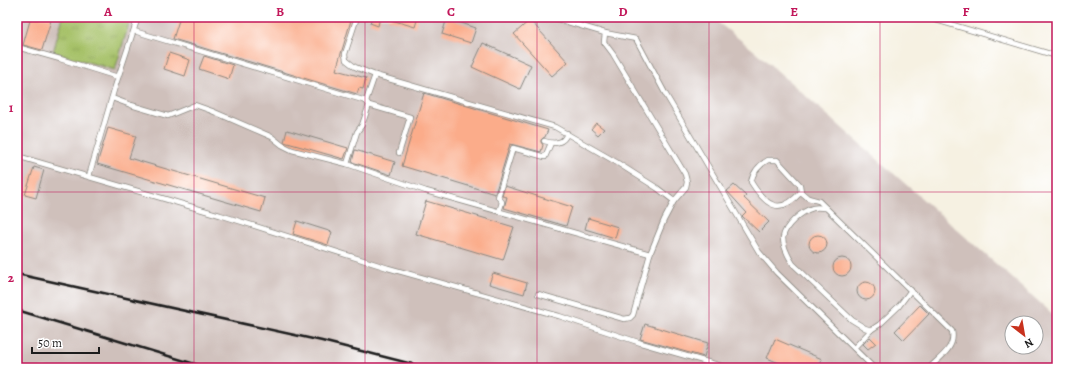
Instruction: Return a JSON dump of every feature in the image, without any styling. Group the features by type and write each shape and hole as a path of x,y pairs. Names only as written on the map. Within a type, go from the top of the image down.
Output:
{"lane":[{"path":"89,176 118,77 138,17"},
{"path":"357,17 345,54 346,60 355,67 376,75 555,127 657,188 674,201"},
{"path":"551,17 605,33 636,39 666,95 759,252 777,273 874,368"},
{"path":"926,17 1057,56"},
{"path":"134,31 410,117 399,153"},
{"path":"538,294 624,319 630,318 633,314 650,254 664,220 674,201 686,187 687,182 685,174 613,54 604,42 605,33"},
{"path":"17,47 118,77"},
{"path":"347,164 356,132 362,125 376,75"},
{"path":"112,98 131,106 168,116 195,105 272,137 282,145 292,150 347,164 499,212 650,254"},
{"path":"544,141 551,143 559,142 566,138 567,133"},
{"path":"499,212 502,202 498,197 513,148 545,157 551,143"},
{"path":"17,156 220,215 388,268 559,316 641,343 728,368"},
{"path":"768,160 777,160 800,185 800,192 788,204 780,207 771,204 756,190 751,182 753,175 761,164 768,160"},
{"path":"800,192 808,198 819,201 952,331 954,336 950,347 929,368"},
{"path":"826,208 813,208 801,213 789,225 783,237 787,255 793,264 852,320 871,330"},
{"path":"854,348 871,330 880,324 899,306 911,290"}],"shaded area":[{"path":"17,17 711,17 756,52 1055,316 1057,314 1057,368 17,368"}],"green space":[{"path":"63,17 131,17 115,70 53,52"}],"building":[{"path":"31,17 52,17 42,50 23,45"},
{"path":"180,17 352,17 336,70 366,78 363,89 359,88 357,94 173,39"},
{"path":"372,17 380,17 378,26 370,23"},
{"path":"388,17 418,17 415,27 388,19"},
{"path":"447,18 476,28 471,43 442,34"},
{"path":"530,20 568,62 552,76 514,34"},
{"path":"483,43 531,65 520,89 472,67"},
{"path":"169,53 190,60 185,76 164,69"},
{"path":"204,56 233,65 229,79 199,69"},
{"path":"424,93 548,130 545,137 541,140 543,145 541,152 510,144 495,194 402,166"},
{"path":"596,123 604,129 598,135 591,129"},
{"path":"108,128 136,136 129,158 265,198 261,212 97,164"},
{"path":"287,130 348,148 344,159 284,142"},
{"path":"355,150 395,162 391,175 352,162"},
{"path":"34,167 44,170 36,198 25,195"},
{"path":"734,185 746,196 744,198 769,222 759,232 742,216 746,212 727,191"},
{"path":"505,186 572,207 566,226 504,208 507,197 502,196"},
{"path":"426,201 514,227 503,260 416,234"},
{"path":"588,218 618,227 615,238 585,229"},
{"path":"297,221 332,232 328,245 293,234"},
{"path":"814,235 822,235 827,240 825,251 822,253 814,253 809,248 809,240"},
{"path":"842,258 846,259 850,263 850,271 846,275 842,276 838,275 834,271 833,267 834,263 838,259"},
{"path":"493,273 527,283 524,294 489,284"},
{"path":"862,282 870,282 875,287 873,298 870,300 862,300 857,295 857,287"},
{"path":"920,305 929,314 904,340 895,331"},
{"path":"645,324 708,343 704,357 640,339"},
{"path":"870,337 876,343 868,349 863,344"},
{"path":"775,339 822,359 818,368 791,368 767,358"}],"railway":[{"path":"17,274 322,341 428,368"},
{"path":"17,310 208,368"}]}
